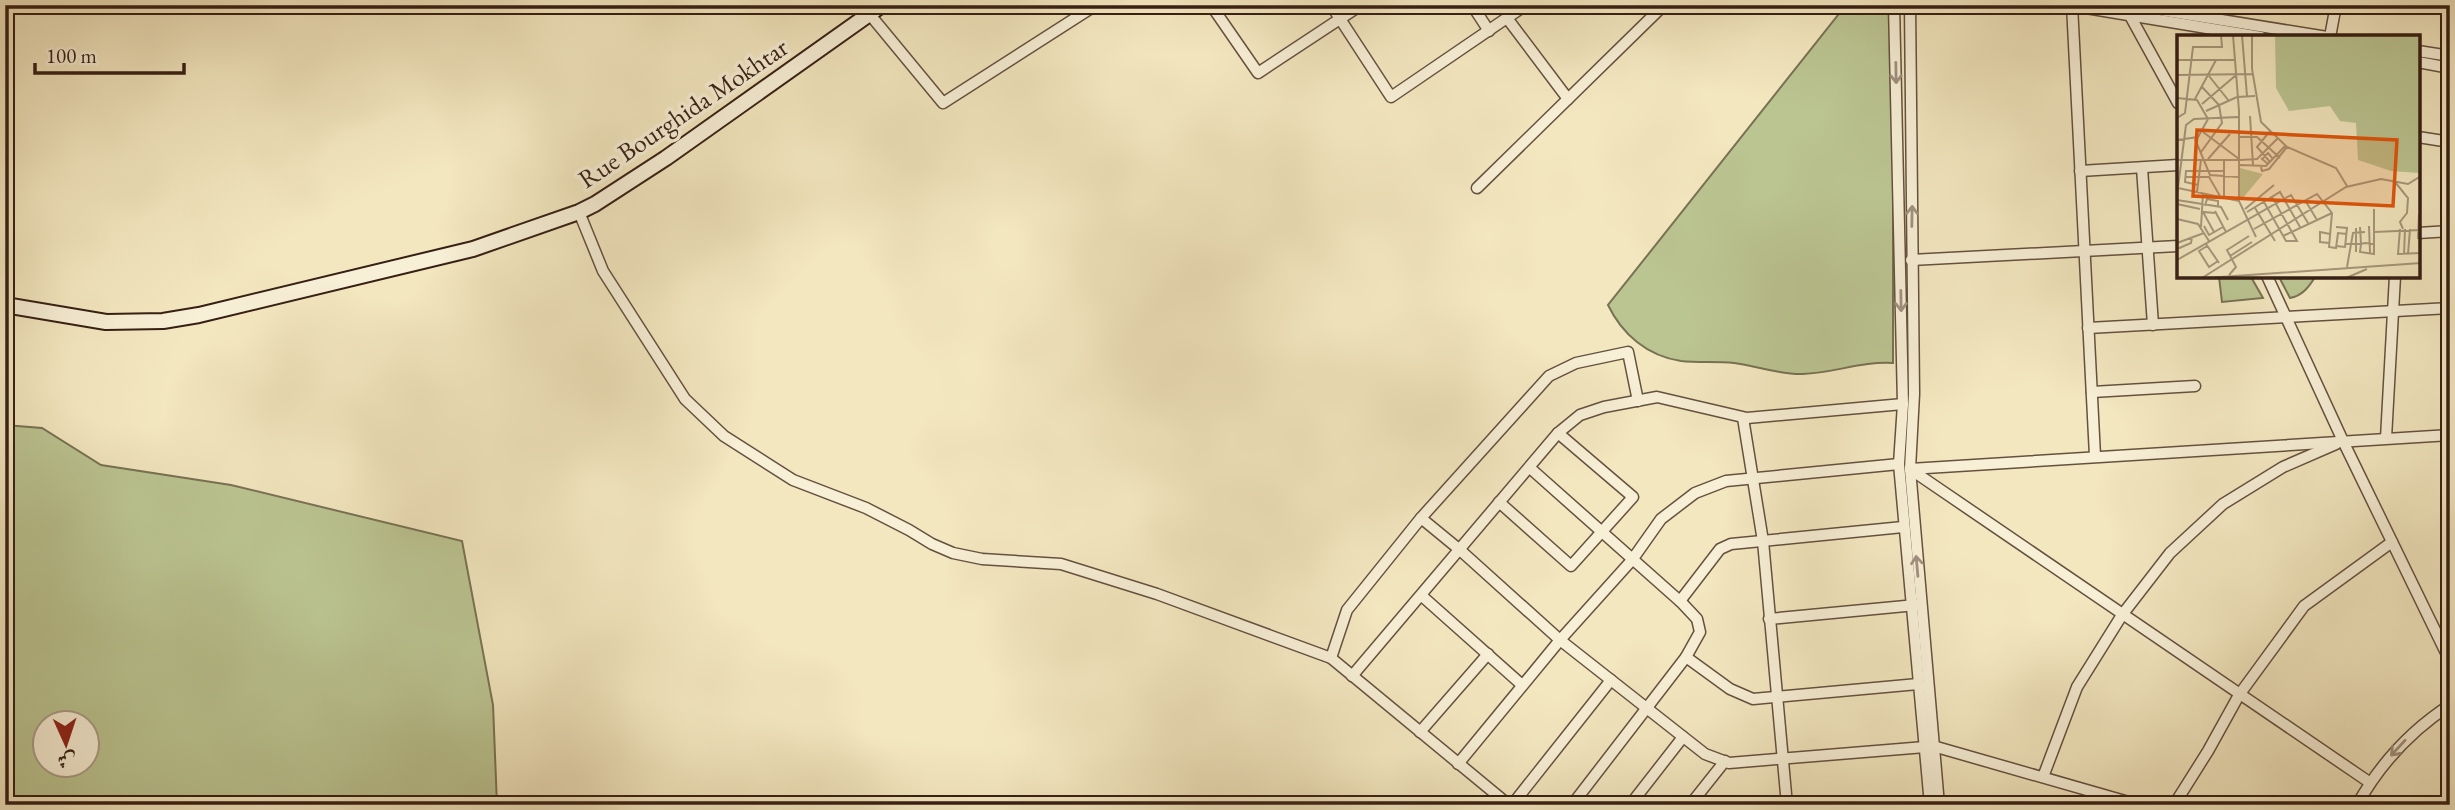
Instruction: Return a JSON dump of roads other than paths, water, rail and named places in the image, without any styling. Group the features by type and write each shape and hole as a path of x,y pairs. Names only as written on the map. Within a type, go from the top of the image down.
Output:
{"main road":[{"name":"Rue Bourghida Mokhtar","path":"5,305 106,322 163,321 199,315 473,249 595,204 639,177 871,8"}],"street":[{"path":"871,8 943,103 1079,10 1096,5"},
{"path":"1211,5 1258,72 1361,5"},
{"path":"1331,5 1391,97 1526,5"},
{"path":"1472,5 1489,31"},
{"path":"1477,188 1664,5"},
{"path":"1894,5 1903,404 1899,464 1903,527 1915,605 1929,746 1930,805"},
{"path":"1910,5 1914,394 1910,469 1918,684 1939,805"},
{"path":"2095,456 2070,5 2128,9 2315,35"},
{"path":"2329,35 2336,5"},
{"path":"2128,9 2252,35"},
{"path":"2128,9 2177,99"},
{"path":"1507,18 1568,99"},
{"path":"2420,51 2450,56"},
{"path":"2420,62 2450,68"},
{"path":"2420,137 2450,142"},
{"path":"2080,171 2177,165"},
{"path":"2143,168 2153,325"},
{"path":"579,212 603,271 685,398 724,436 793,480 866,508 932,544 953,553 982,559 1061,564 1157,594 1331,658 1511,805 1611,680"},
{"path":"2420,233 2450,231"},
{"path":"1911,260 2177,246"},
{"path":"2268,278 2343,441 2450,661"},
{"path":"2386,438 2395,278"},
{"path":"2088,328 2450,308"},
{"path":"1331,658 1347,610 1421,519 1549,376 1576,363 1628,352 1638,401"},
{"path":"2092,392 2195,386"},
{"path":"1352,677 1558,433 1580,415 1604,407 1657,397 1743,418 1903,404"},
{"path":"1743,418 1763,541 1787,805"},
{"path":"1499,502 1571,566 1633,497 1558,433"},
{"path":"1910,469 2450,435"},
{"path":"2043,778 2077,687 2122,615 2170,553 2223,504 2283,467 2343,441"},
{"path":"1458,764 1560,640 1632,560 1661,519 1695,493 1726,481 1899,464"},
{"path":"1530,468 1680,601 1697,619 1700,632 1686,657 1572,805"},
{"path":"1910,469 2370,782"},
{"path":"1421,519 1460,550 1560,640 1705,754 1725,761 1929,746 2139,805"},
{"path":"1680,601 1720,549 1731,544 1903,527"},
{"path":"2174,805 2239,695 2304,606 2392,542"},
{"path":"1422,596 1522,685"},
{"path":"1769,619 1915,605"},
{"path":"1420,732 1488,654"},
{"path":"1686,657 1745,697 1753,699 1918,684"},
{"path":"2357,805 2370,782 2397,748 2429,718 2450,705"},
{"path":"1630,805 1683,737"},
{"path":"1690,805 1725,761"}]}
